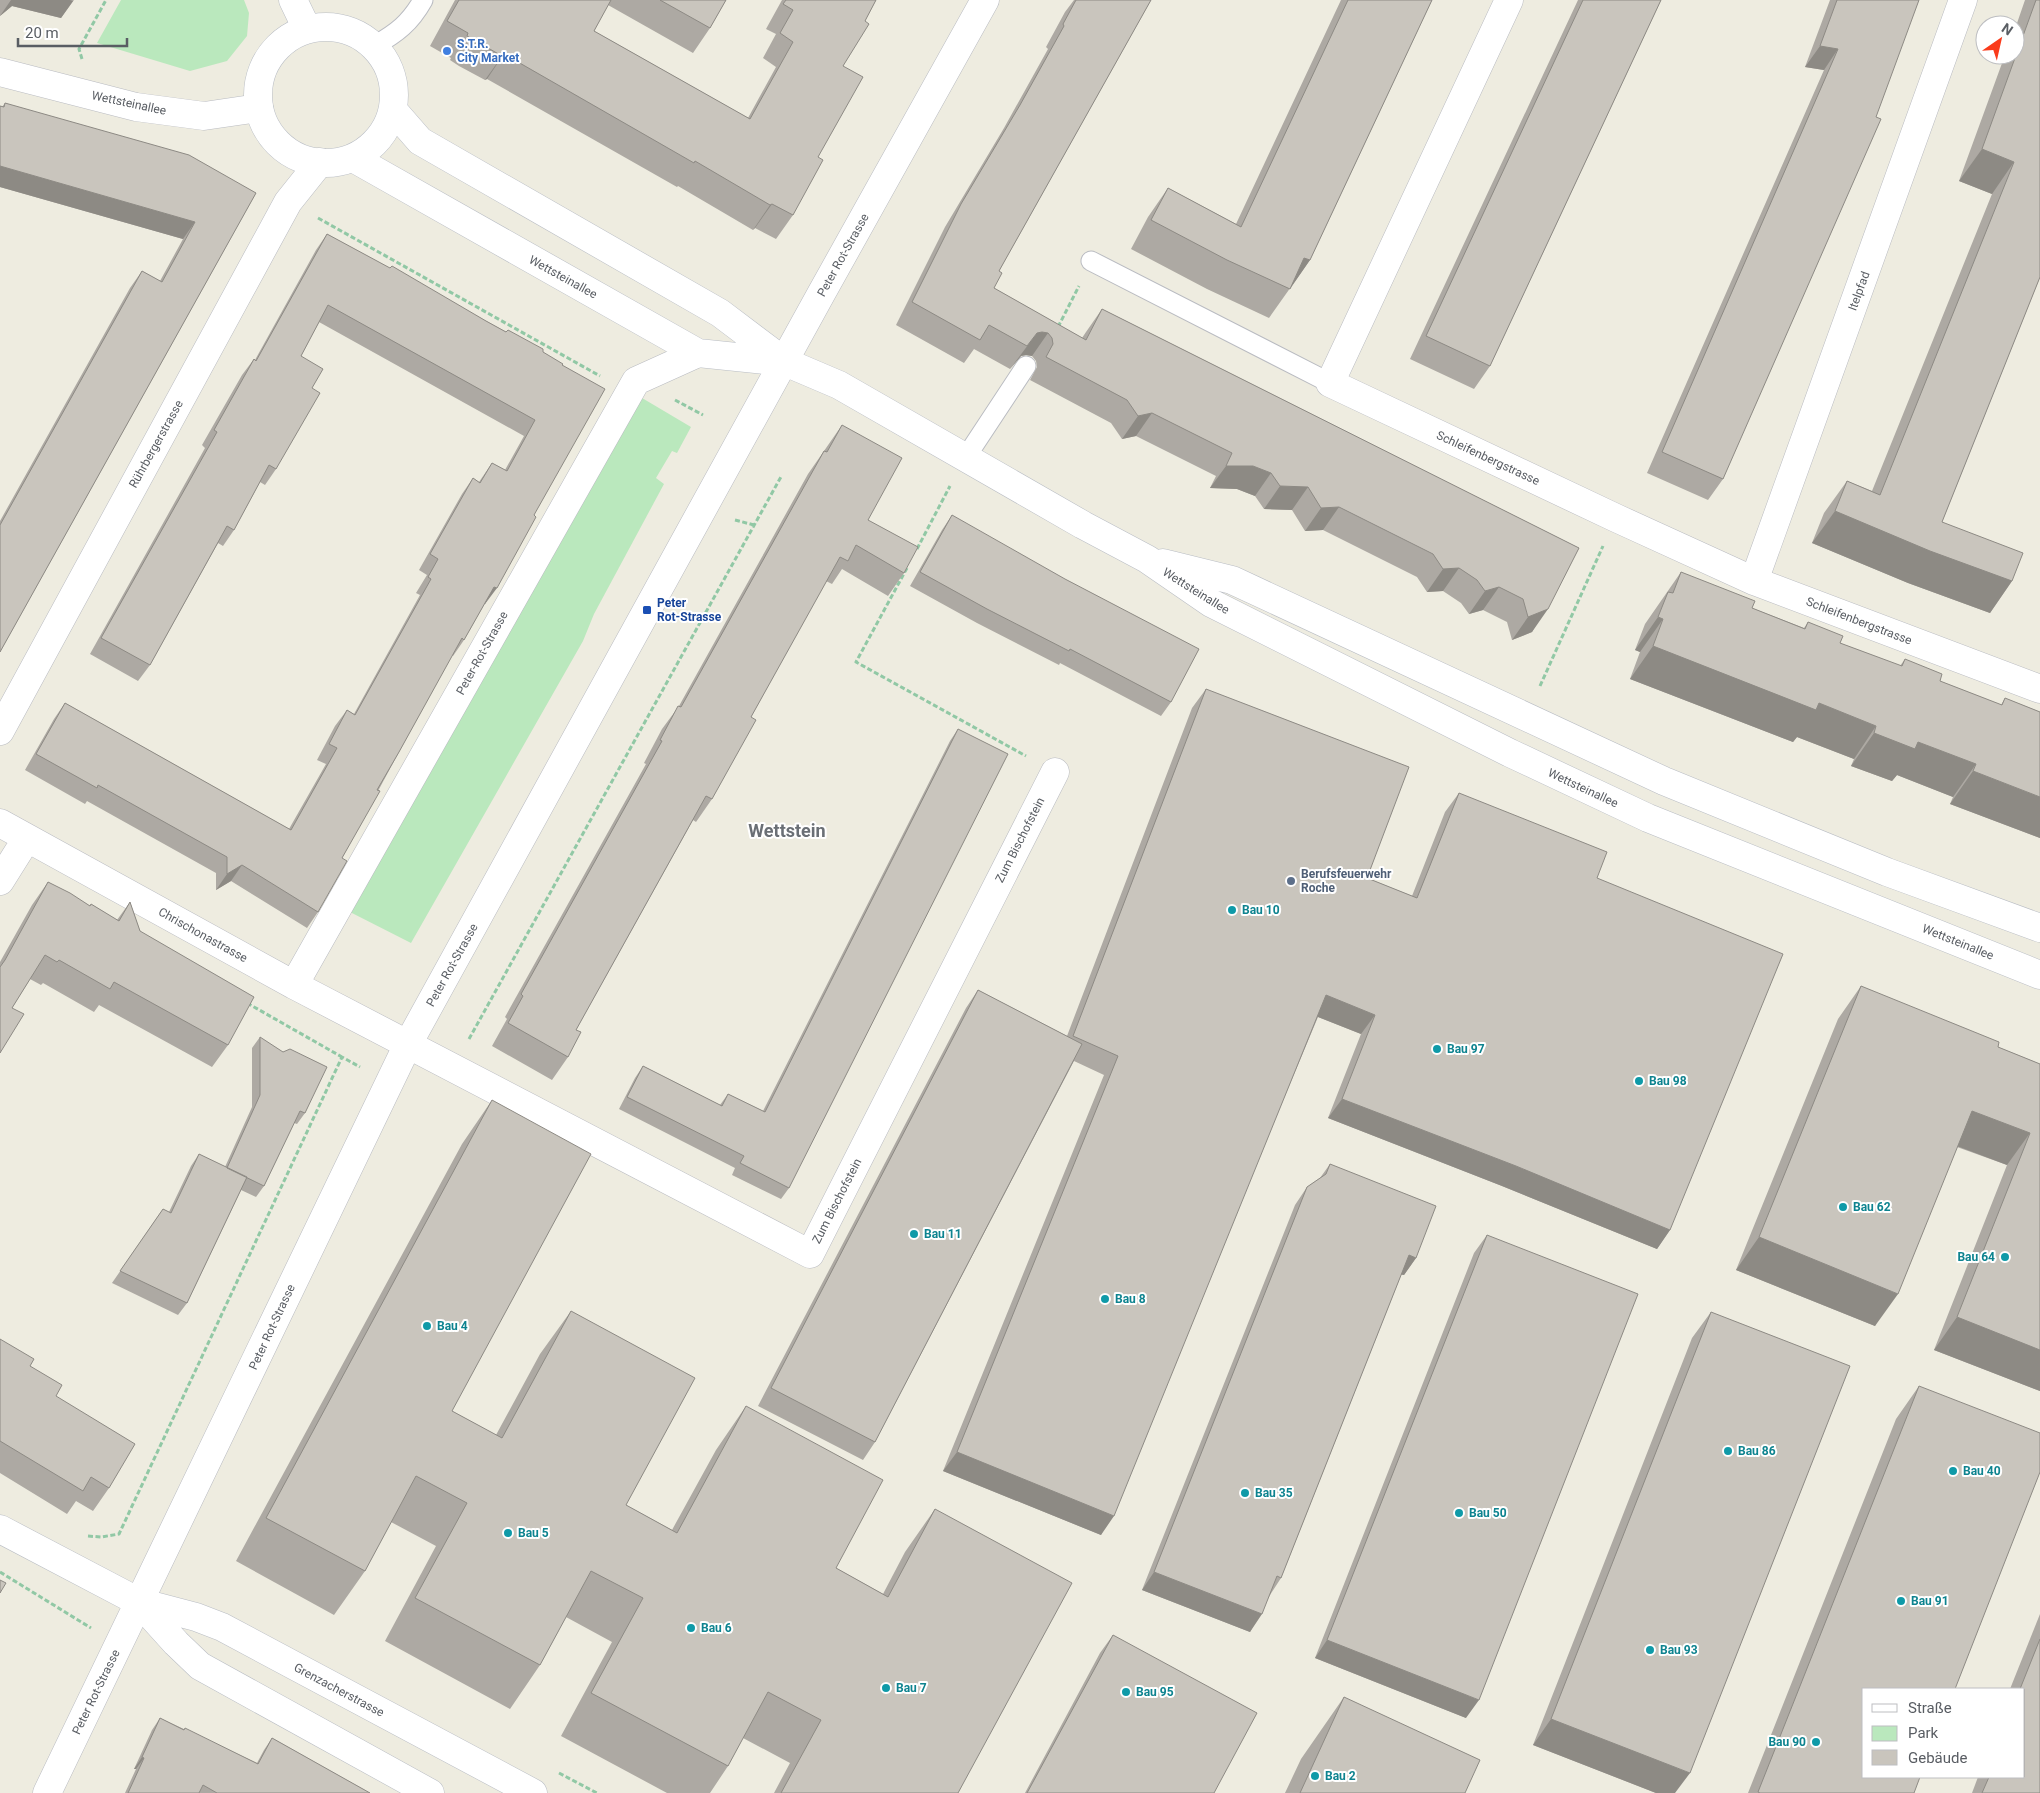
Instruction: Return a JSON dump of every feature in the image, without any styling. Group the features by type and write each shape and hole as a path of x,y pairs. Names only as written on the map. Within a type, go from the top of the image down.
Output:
{"street":[{"path":"293,0 307,29"},
{"name":"Peter Rot-Strasse","path":"48,1793 388,1082 821,294 985,0"},
{"path":"1330,383 1509,0"},
{"name":"Itelpfad","path":"1754,581 1963,0"},
{"path":"328,26 354,33 374,46 385,62 396,93 393,110 386,128 372,145 353,158 335,163 300,158 280,146 267,129 259,108 257,91 259,78 266,61 275,50 290,37 307,29 328,26"},
{"name":"Wettsteinallee","path":"0,72 136,107 204,116 259,108"},
{"name":"Wettsteinallee","path":"393,110 420,141 720,313 785,362 839,385 1083,525 1147,559 1211,603 1501,749 1639,814 2040,975"},
{"name":"Wettsteinallee","path":"353,158 698,354 785,362"},
{"name":"Rührbergerstrasse","path":"0,731 288,202 320,162"},
{"path":"636,381 698,354"},
{"name":"Peter-Rot-Strasse","path":"294,985 636,381"},
{"name":"Schleifenbergstrasse","path":"1330,383 1754,581 2040,689"},
{"name":"Wettsteinallee","path":"1147,559 1232,580 1664,782 1852,858 2040,928"},
{"name":"Zum Bischofstein","path":"408,1044 810,1254 1055,772"},
{"name":"Chrischonastrasse","path":"0,822 294,985 408,1044"},
{"path":"0,881 27,838"},
{"name":"Grenzacherstrasse","path":"0,1530 139,1602 196,1617 222,1627 533,1793"},
{"name":"Grenzacherstrasse","path":"139,1602 176,1643 200,1666 430,1793"}],"lane":[{"path":"374,46 398,33 423,0"},
{"path":"1091,260 1330,383"},
{"path":"966,457 1026,366"}],"path":[{"path":"83,62 79,49 106,0"},
{"path":"316,216 614,384 636,381 703,414"},
{"path":"1026,366 1052,340 1091,260"},
{"path":"916,551 966,457"},
{"path":"453,1068 782,475"},
{"path":"1525,718 1616,518"},
{"path":"730,519 754,525"},
{"path":"911,560 856,662 1055,772"},
{"path":"240,999 388,1082"},
{"path":"124,1520 342,1057"}],"green space":[{"path":"121,0 244,0 249,13 247,36 227,61 190,71 97,43"},
{"path":"637,395 691,427 677,453 672,451 656,478 664,484 594,614 583,641 411,943 346,910"}],"building":[{"path":"459,0 611,0 594,31 750,119 793,42 780,33 793,10 783,4 786,0 876,0 865,21 869,24 843,66 863,77 818,157 823,160 793,215 772,204 770,205 504,54 502,56 467,36 468,33 447,21"},
{"path":"660,0 726,0 710,28"},
{"path":"1076,0 1151,0 999,271 1002,273 994,288 1086,340 1102,309 1579,548 1548,609 1528,617 1523,599 1499,587 1485,591 1477,580 1459,568 1443,569 1433,554 1339,507 1321,508 1308,487 1280,486 1271,473 1253,466 1226,466 1232,453 1152,413 1138,416 1127,400 1046,357 1053,344 1052,338 1048,333 1037,333 1027,346 989,325 980,340 912,302 961,204 1020,105 1064,26 1063,24"},
{"path":"1348,0 1432,0 1310,260 1304,258 1290,289 1227,260 1151,220 1168,188 1241,227"},
{"path":"1583,0 1661,0 1490,366 1426,336"},
{"path":"1837,0 1919,0 1876,117 1881,119 1723,479 1662,452 1838,49 1820,46"},
{"path":"2036,0 2040,0 2040,277 1942,522 2023,553 2012,581 1930,551 1835,511 1847,481 1880,495 2014,162 1982,149 2012,65 2025,65 2025,30"},
{"path":"5,103 189,155 256,193 0,652 0,525 142,271 162,282 195,222 0,166 0,106 4,107"},
{"path":"327,234 390,268 392,266 506,332 508,330 543,349 543,352 562,365 605,389 534,515 536,517 497,588 494,587 464,640 462,638 377,790 380,791 342,858 347,861 318,912 242,865 227,874 227,857 98,785 97,788 36,754 65,703 291,830 337,748 329,744 347,710 355,715 431,579 428,577 438,559 430,554 473,478 480,483 492,463 507,471 535,420 328,305 301,356 323,369 312,388 320,393 276,469 269,465 234,530 227,526 150,665 101,638 217,432 214,430 254,359 256,361"},
{"path":"842,425 902,458 868,520 918,547 904,573 856,545 848,561 840,557 751,717 756,720 712,799 706,796 576,1030 581,1032 568,1057 508,1023 523,996 521,994 662,741 660,740 678,706 681,707 824,451 827,452"},
{"path":"952,515 1065,579 1199,649 1171,702 1070,649 1069,651 987,609 920,572"},
{"path":"1681,572 1755,601 1752,608 1805,629 1808,622 1843,636 1840,643 1902,666 1905,659 1942,674 1940,681 2002,705 2005,698 2040,712 2040,797 1973,771 1976,764 1918,742 1915,749 1874,733 1876,726 1819,703 1816,710 1653,646 1663,619 1658,617 1668,592 1673,593"},
{"path":"1206,689 1409,767 1367,878 1417,898 1459,793 1607,852 1597,878 1783,954 1670,1230 1516,1166 1342,1099 1375,1015 1326,995 1114,1516 957,1452 1118,1056 1073,1036"},
{"path":"958,729 1008,754 789,1188 740,1163 744,1156 627,1097 643,1066 722,1106 728,1094 765,1112"},
{"path":"48,882 119,921 130,902 140,931 254,997 228,1045 114,982 110,989 59,960 57,962 45,955 12,1008 24,1014 0,1053 0,967"},
{"path":"1861,986 1999,1042 1998,1047 2040,1064 2040,1350 1957,1317 2030,1133 1972,1111 1898,1294 1759,1237"},
{"name":"Bau 11","path":"978,990 1082,1044 875,1442 771,1388"},
{"path":"260,1037 283,1052 290,1049 327,1067 305,1113 300,1111 264,1186 227,1168 260,1095"},
{"path":"492,1100 591,1154 452,1411 502,1438 571,1311 695,1378 626,1505 677,1533 746,1406 883,1480 836,1568 888,1597 935,1509 1072,1583 958,1793 781,1793 821,1720 768,1692 728,1766 591,1693 643,1598 591,1571 540,1665 415,1598 467,1503 416,1476 365,1571 266,1518"},
{"path":"199,1154 247,1177 187,1303 120,1271 163,1209 171,1213"},
{"name":"Bau 35","path":"1330,1164 1436,1206 1416,1258 1409,1255 1281,1578 1277,1576 1262,1614 1154,1572 1307,1187 1326,1174"},
{"name":"Bau 50","path":"1487,1235 1638,1294 1479,1700 1327,1640"},
{"path":"1711,1312 1850,1366 1690,1773 1551,1719"},
{"path":"0,1339 34,1359 30,1366 62,1385 56,1396 135,1444 109,1488 91,1477 83,1491 0,1441"},
{"path":"1919,1386 2040,1433 2040,1472 1955,1688 1862,1688 1862,1778 1920,1778 1914,1793 1758,1792"},
{"path":"0,1580 6,1583 0,1593"},
{"name":"Bau 95","path":"1113,1635 1257,1713 1214,1793 1027,1793"},
{"path":"2040,1639 2040,1793 1982,1793 1989,1778 2025,1778 2025,1688 2020,1688"},
{"path":"1344,1697 1480,1760 1465,1793 1300,1793"},
{"path":"160,1718 184,1730 185,1728 258,1764 272,1738 370,1793 217,1793 203,1785 199,1793 128,1793"}],"place":[{"name":"S.T.R. City Market","path":"447,51"},
{"name":"Peter Rot-Strasse","path":"647,610"},
{"name":"Berufsfeuerwehr Roche","path":"1291,881"},
{"name":"Bau 10","path":"1232,910"},
{"name":"Bau 97","path":"1437,1049"},
{"name":"Bau 98","path":"1639,1081"},
{"name":"Bau 62","path":"1843,1207"},
{"name":"Bau 11","path":"914,1234"},
{"name":"Bau 64","path":"2005,1257"},
{"name":"Bau 8","path":"1105,1299"},
{"name":"Bau 4","path":"427,1326"},
{"name":"Bau 86","path":"1728,1451"},
{"name":"Bau 40","path":"1953,1471"},
{"name":"Bau 35","path":"1245,1493"},
{"name":"Bau 50","path":"1459,1513"},
{"name":"Bau 5","path":"508,1533"},
{"name":"Bau 91","path":"1901,1601"},
{"name":"Bau 6","path":"691,1628"},
{"name":"Bau 93","path":"1650,1650"},
{"name":"Bau 7","path":"886,1688"},
{"name":"Bau 95","path":"1126,1692"},
{"name":"Bau 90","path":"1816,1742"},
{"name":"Bau 2","path":"1315,1776"}],"district":[{"name":"Wettstein","path":"787,830"}]}
